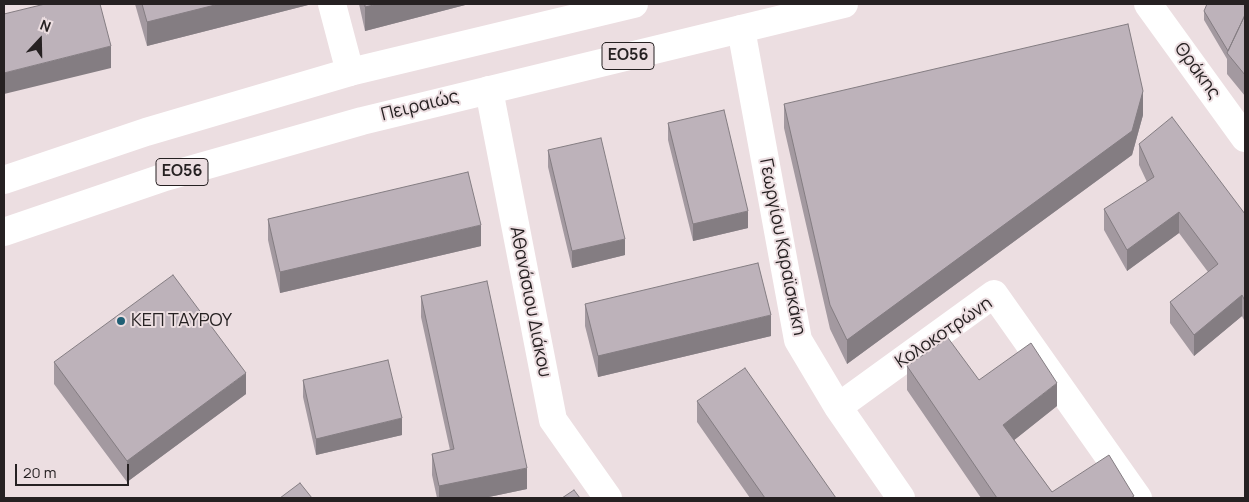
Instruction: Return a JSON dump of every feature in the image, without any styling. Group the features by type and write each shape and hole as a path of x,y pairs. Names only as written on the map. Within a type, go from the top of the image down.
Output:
{"street":[{"path":"332,4 350,72"},
{"path":"4,180 146,132 350,72 634,4"},
{"name":"Πειραιώς","path":"4,232 175,174 362,121 844,4"},
{"name":"Θράκης","path":"1148,4 1245,138"},
{"name":"Γεωργίου Καραϊσκάκη","path":"741,29 798,340 838,407 901,498"},
{"name":"Αθανάσιου Διάκου","path":"489,90 553,420 608,498"},
{"name":"Κολοκοτρώνη","path":"838,407 994,294 1138,498"}],"building":[{"path":"45,4 100,4 111,46 4,73 4,14"},
{"path":"142,4 219,4 147,22"},
{"path":"365,4 378,4 365,7"},
{"path":"1207,4 1245,4 1245,15 1228,51 1204,11"},
{"path":"1245,15 1245,75 1227,53"},
{"path":"1128,24 1143,91 1132,131 847,340 830,305 784,104"},
{"path":"724,110 748,211 693,224 668,123"},
{"path":"1172,117 1245,214 1245,301 1242,295 1194,335 1170,302 1218,264 1179,212 1127,250 1104,209 1154,177 1139,144"},
{"path":"601,138 625,239 572,251 548,150"},
{"path":"468,172 481,225 280,272 268,219"},
{"path":"758,263 771,315 598,356 585,304"},
{"path":"173,275 246,373 127,461 54,362"},
{"path":"487,281 527,468 439,486 432,454 454,449 421,296"},
{"path":"948,338 979,380 1031,343 1057,383 1003,425 1052,492 1109,455 1134,496 1131,498 997,498 907,366"},
{"path":"388,360 402,418 316,439 303,380"},
{"path":"745,368 836,498 765,498 697,401"},
{"path":"300,483 312,498 280,498"},
{"path":"574,490 580,498 562,498"}],"place":[{"name":"ΚΕΠ ΤΑΥΡΟΥ","path":"121,321"}]}
